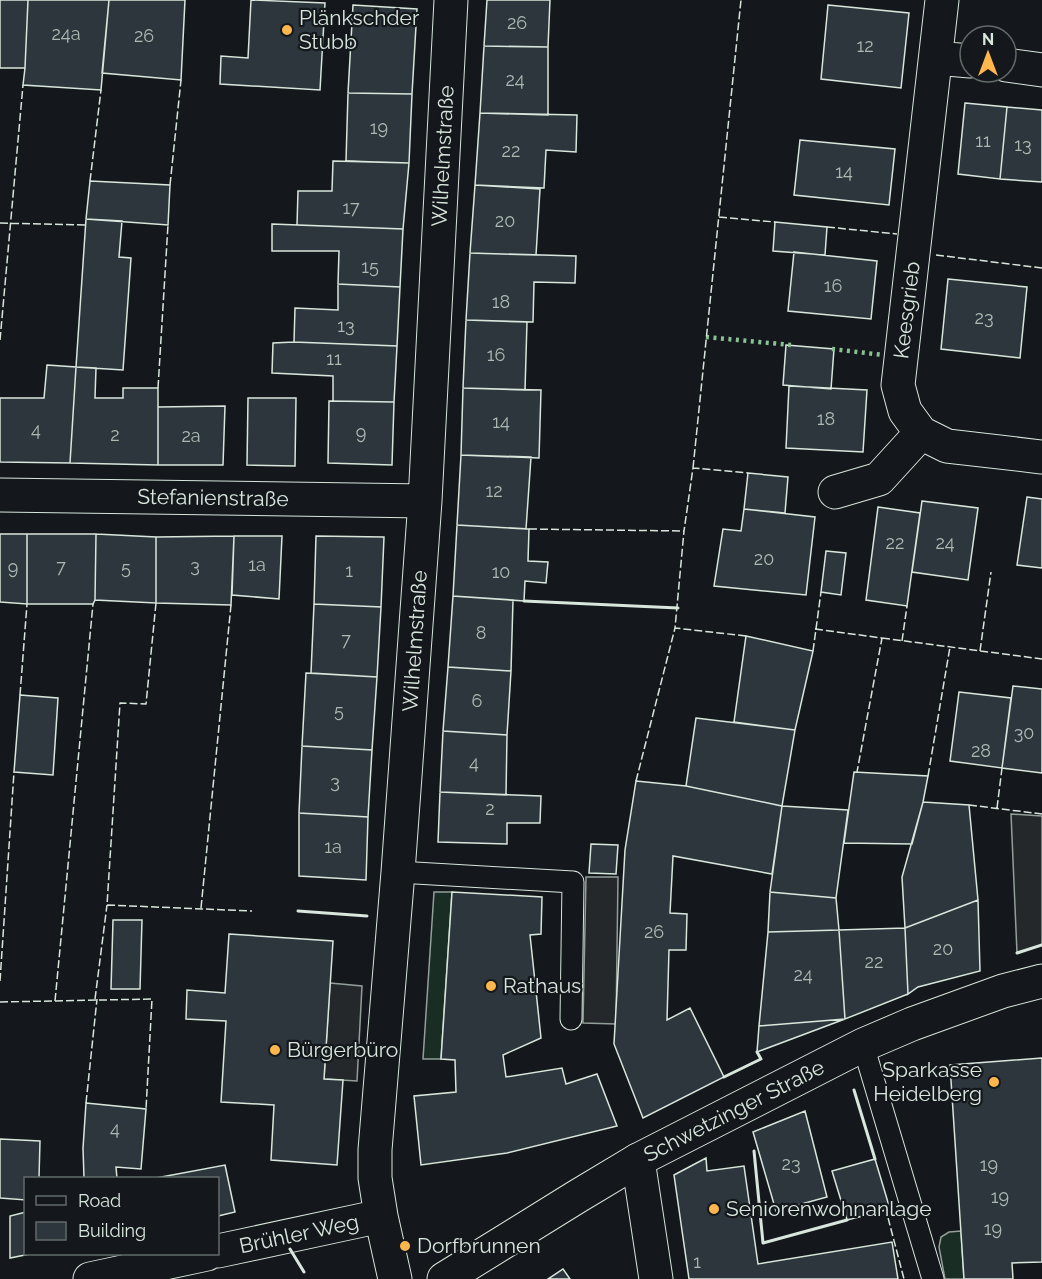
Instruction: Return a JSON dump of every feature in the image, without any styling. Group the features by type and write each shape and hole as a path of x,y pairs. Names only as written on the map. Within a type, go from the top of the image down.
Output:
{"street":[{"name":"Wilhelmstraße","path":"395,1279 375,1178 375,1150 425,501 451,0"},
{"name":"Keesgrieb","path":"942,0 898,385 905,411 921,433 946,446 1042,457"},
{"path":"936,58 958,60"},
{"path":"1018,67 1042,70"},
{"path":"835,492 879,479 921,433"},
{"name":"Stefanienstraße","path":"0,495 425,501"},
{"name":"Schwetzinger Straße","path":"444,1279 638,1160 863,1045 912,1024 993,995 1042,981"},
{"path":"638,1160 656,1279"},
{"name":"Brühler Weg","path":"219,1251 381,1216"},
{"path":"90,1279 202,1255"}],"lane":[{"path":"398,872 573,882 570,1019"},
{"path":"863,1045 933,1279"}],"green space":[{"path":"434,892 452,892 441,1059 423,1059"},
{"path":"961,1231 964,1279 945,1279 939,1247 941,1237 949,1232"}],"shaded area":[{"path":"1011,814 1042,816 1042,945 1017,953"},
{"path":"586,877 618,877 616,1024 583,1023"},
{"path":"330,983 362,986 357,1081 324,1079"}],"building":[{"path":"0,0 28,0 25,68 0,68"},
{"path":"28,0 109,0 101,90 23,85"},
{"path":"109,0 185,0 181,80 102,73"},
{"name":"Plänkschder Stubb","path":"251,0 325,3 320,90 220,84 221,56 248,58"},
{"path":"487,0 550,0 548,47 484,46"},
{"path":"353,5 417,9 412,94 348,93"},
{"path":"828,5 909,13 901,88 821,79"},
{"path":"484,46 548,47 548,115 480,113"},
{"path":"348,93 412,94 409,163 346,161"},
{"path":"965,103 1007,107 1000,179 958,174"},
{"path":"1007,107 1042,110 1042,182 1000,179"},
{"path":"480,113 577,115 576,152 546,150 544,188 475,185"},
{"path":"800,140 895,149 889,205 794,195"},
{"path":"333,161 409,163 403,229 297,225 298,191 332,191"},
{"path":"90,181 170,185 168,225 86,219"},
{"path":"475,185 540,189 536,255 470,253"},
{"path":"86,219 122,221 119,257 131,258 123,370 76,367"},
{"path":"775,222 827,227 825,255 773,251"},
{"path":"272,224 403,229 400,287 338,284 339,251 272,251"},
{"path":"794,252 877,261 871,319 788,311"},
{"path":"470,253 576,256 575,283 534,282 533,322 466,320"},
{"path":"948,279 1027,287 1020,358 941,349"},
{"path":"338,284 400,287 397,346 294,342 295,308 338,310"},
{"path":"466,320 527,322 525,390 463,388"},
{"path":"273,343 397,346 394,402 333,401 333,376 272,373"},
{"path":"786,345 834,349 831,389 783,385"},
{"path":"47,365 76,367 70,463 0,462 0,398 44,398"},
{"path":"76,367 96,368 95,398 123,398 123,388 158,388 158,465 70,463"},
{"path":"789,386 867,390 863,452 786,448"},
{"path":"463,388 541,390 539,458 461,455"},
{"path":"248,398 296,398 295,466 247,465"},
{"path":"329,401 394,402 392,465 328,463"},
{"path":"225,406 223,465 158,465 158,407"},
{"path":"461,455 531,457 526,529 457,525"},
{"path":"748,473 788,477 785,513 744,509"},
{"path":"1027,497 1042,499 1042,568 1017,565"},
{"path":"922,501 978,508 968,580 912,572"},
{"path":"878,507 920,513 907,606 866,600"},
{"path":"744,509 815,517 806,595 714,586 723,529 741,531"},
{"path":"457,525 529,529 528,561 548,562 546,583 525,581 524,601 453,596"},
{"path":"0,534 27,534 27,604 0,602"},
{"path":"27,534 96,534 95,600 93,604 27,604"},
{"path":"96,534 156,537 156,603 95,600"},
{"path":"234,536 282,536 279,599 232,595"},
{"path":"234,536 231,605 156,603 156,537"},
{"path":"316,536 384,537 381,607 314,604"},
{"path":"826,551 846,553 841,595 821,592"},
{"path":"453,596 513,600 511,671 448,667"},
{"path":"314,604 381,607 377,677 311,673"},
{"path":"746,636 813,651 795,730 734,722"},
{"path":"448,667 511,671 507,735 443,731"},
{"path":"306,673 377,677 372,750 302,746"},
{"path":"1013,686 1042,689 1042,773 1002,768"},
{"path":"959,692 1011,698 1002,768 950,761"},
{"path":"20,695 58,698 53,775 14,772"},
{"path":"696,718 795,730 782,806 686,786"},
{"path":"443,731 507,735 506,795 440,792"},
{"path":"302,746 372,750 368,817 299,813"},
{"path":"854,772 928,776 912,844 844,843"},
{"path":"636,781 686,786 782,806 772,874 673,856 670,913 687,914 686,950 669,950 667,1020 690,1008 724,1077 643,1118 614,1044 625,850"},
{"path":"440,792 541,796 540,823 507,823 507,844 438,842"},
{"path":"923,802 969,805 978,900 905,928 902,877"},
{"path":"782,806 848,810 836,898 770,892"},
{"path":"299,813 368,817 366,880 299,876"},
{"path":"591,844 618,845 616,874 589,873"},
{"name":"Rathaus","path":"452,892 542,897 541,934 530,935 541,1038 503,1055 506,1077 562,1068 566,1084 597,1074 617,1126 507,1153 421,1165 414,1096 456,1092 455,1060 441,1059"},
{"path":"770,892 836,898 839,930 768,932"},
{"path":"978,900 980,971 918,987 908,994 905,928"},
{"path":"113,920 142,920 140,989 111,989"},
{"path":"905,928 908,994 845,1019 839,930"},
{"path":"839,930 845,1019 759,1026 768,932"},
{"name":"Bürgerbüro","path":"229,934 333,941 324,1079 343,1080 337,1165 271,1160 274,1105 221,1102 226,1021 186,1019 187,990 225,993"},
{"path":"845,1019 757,1052 759,1026"},
{"path":"1042,1058 1042,1262 1012,1263 1013,1279 964,1279 950,1065"},
{"path":"86,1103 146,1109 141,1169 116,1167 117,1177 84,1177"},
{"path":"805,1111 827,1197 776,1211 753,1132"},
{"path":"0,1139 40,1141 39,1177 24,1177 24,1200 0,1198"},
{"name":"Seniorenwohnanlage","path":"706,1158 707,1171 744,1166 758,1264 892,1242 898,1279 689,1279 674,1175"},
{"path":"875,1159 890,1209 847,1220 832,1171"},
{"path":"225,1165 235,1212 219,1216 219,1177 161,1177"},
{"path":"24,1212 25,1255 10,1258 10,1216"},
{"path":"563,1269 570,1279 548,1279"}],"hedge":[{"path":"706,337 791,345"},
{"path":"832,349 883,355"}],"fence":[{"path":"693,468 741,0"},
{"path":"170,185 181,80"},
{"path":"0,340 23,85"},
{"path":"90,181 101,90"},
{"path":"719,217 775,222"},
{"path":"0,223 86,225"},
{"path":"158,388 168,225"},
{"path":"827,227 897,234"},
{"path":"936,255 1042,268"},
{"path":"746,636 675,628 684,531 693,468 748,473"},
{"path":"529,529 684,531"},
{"path":"980,651 991,572"},
{"path":"813,651 821,592"},
{"path":"156,603 146,704 120,703 107,905 252,911"},
{"path":"20,695 27,604"},
{"path":"55,1001 93,604"},
{"path":"201,908 231,605"},
{"path":"902,641 907,606"},
{"path":"636,781 675,628"},
{"path":"815,629 882,638 857,772"},
{"path":"882,638 1042,659"},
{"path":"928,776 950,647"},
{"path":"997,808 1002,768"},
{"path":"0,981 14,772"},
{"path":"969,805 1042,814"},
{"path":"95,999 107,905"},
{"path":"86,1103 97,999"},
{"path":"0,1002 152,999 146,1109"},
{"path":"889,1209 886,1210 904,1279"}],"wall":[{"path":"524,601 678,608"},
{"path":"298,911 367,916"},
{"path":"1017,953 1042,945"},
{"path":"724,1077 761,1059 757,1052"},
{"path":"854,1090 875,1159"},
{"path":"754,1151 763,1243 847,1220"},
{"path":"290,1249 304,1272"}],"place":[{"name":"Plänkschder Stubb","path":"287,30"},
{"name":"Rathaus","path":"491,986"},
{"name":"Bürgerbüro","path":"275,1050"},
{"name":"Sparkasse Heidelberg","path":"994,1082"},
{"name":"Seniorenwohnanlage","path":"714,1209"},
{"name":"Dorfbrunnen","path":"405,1246"}]}
